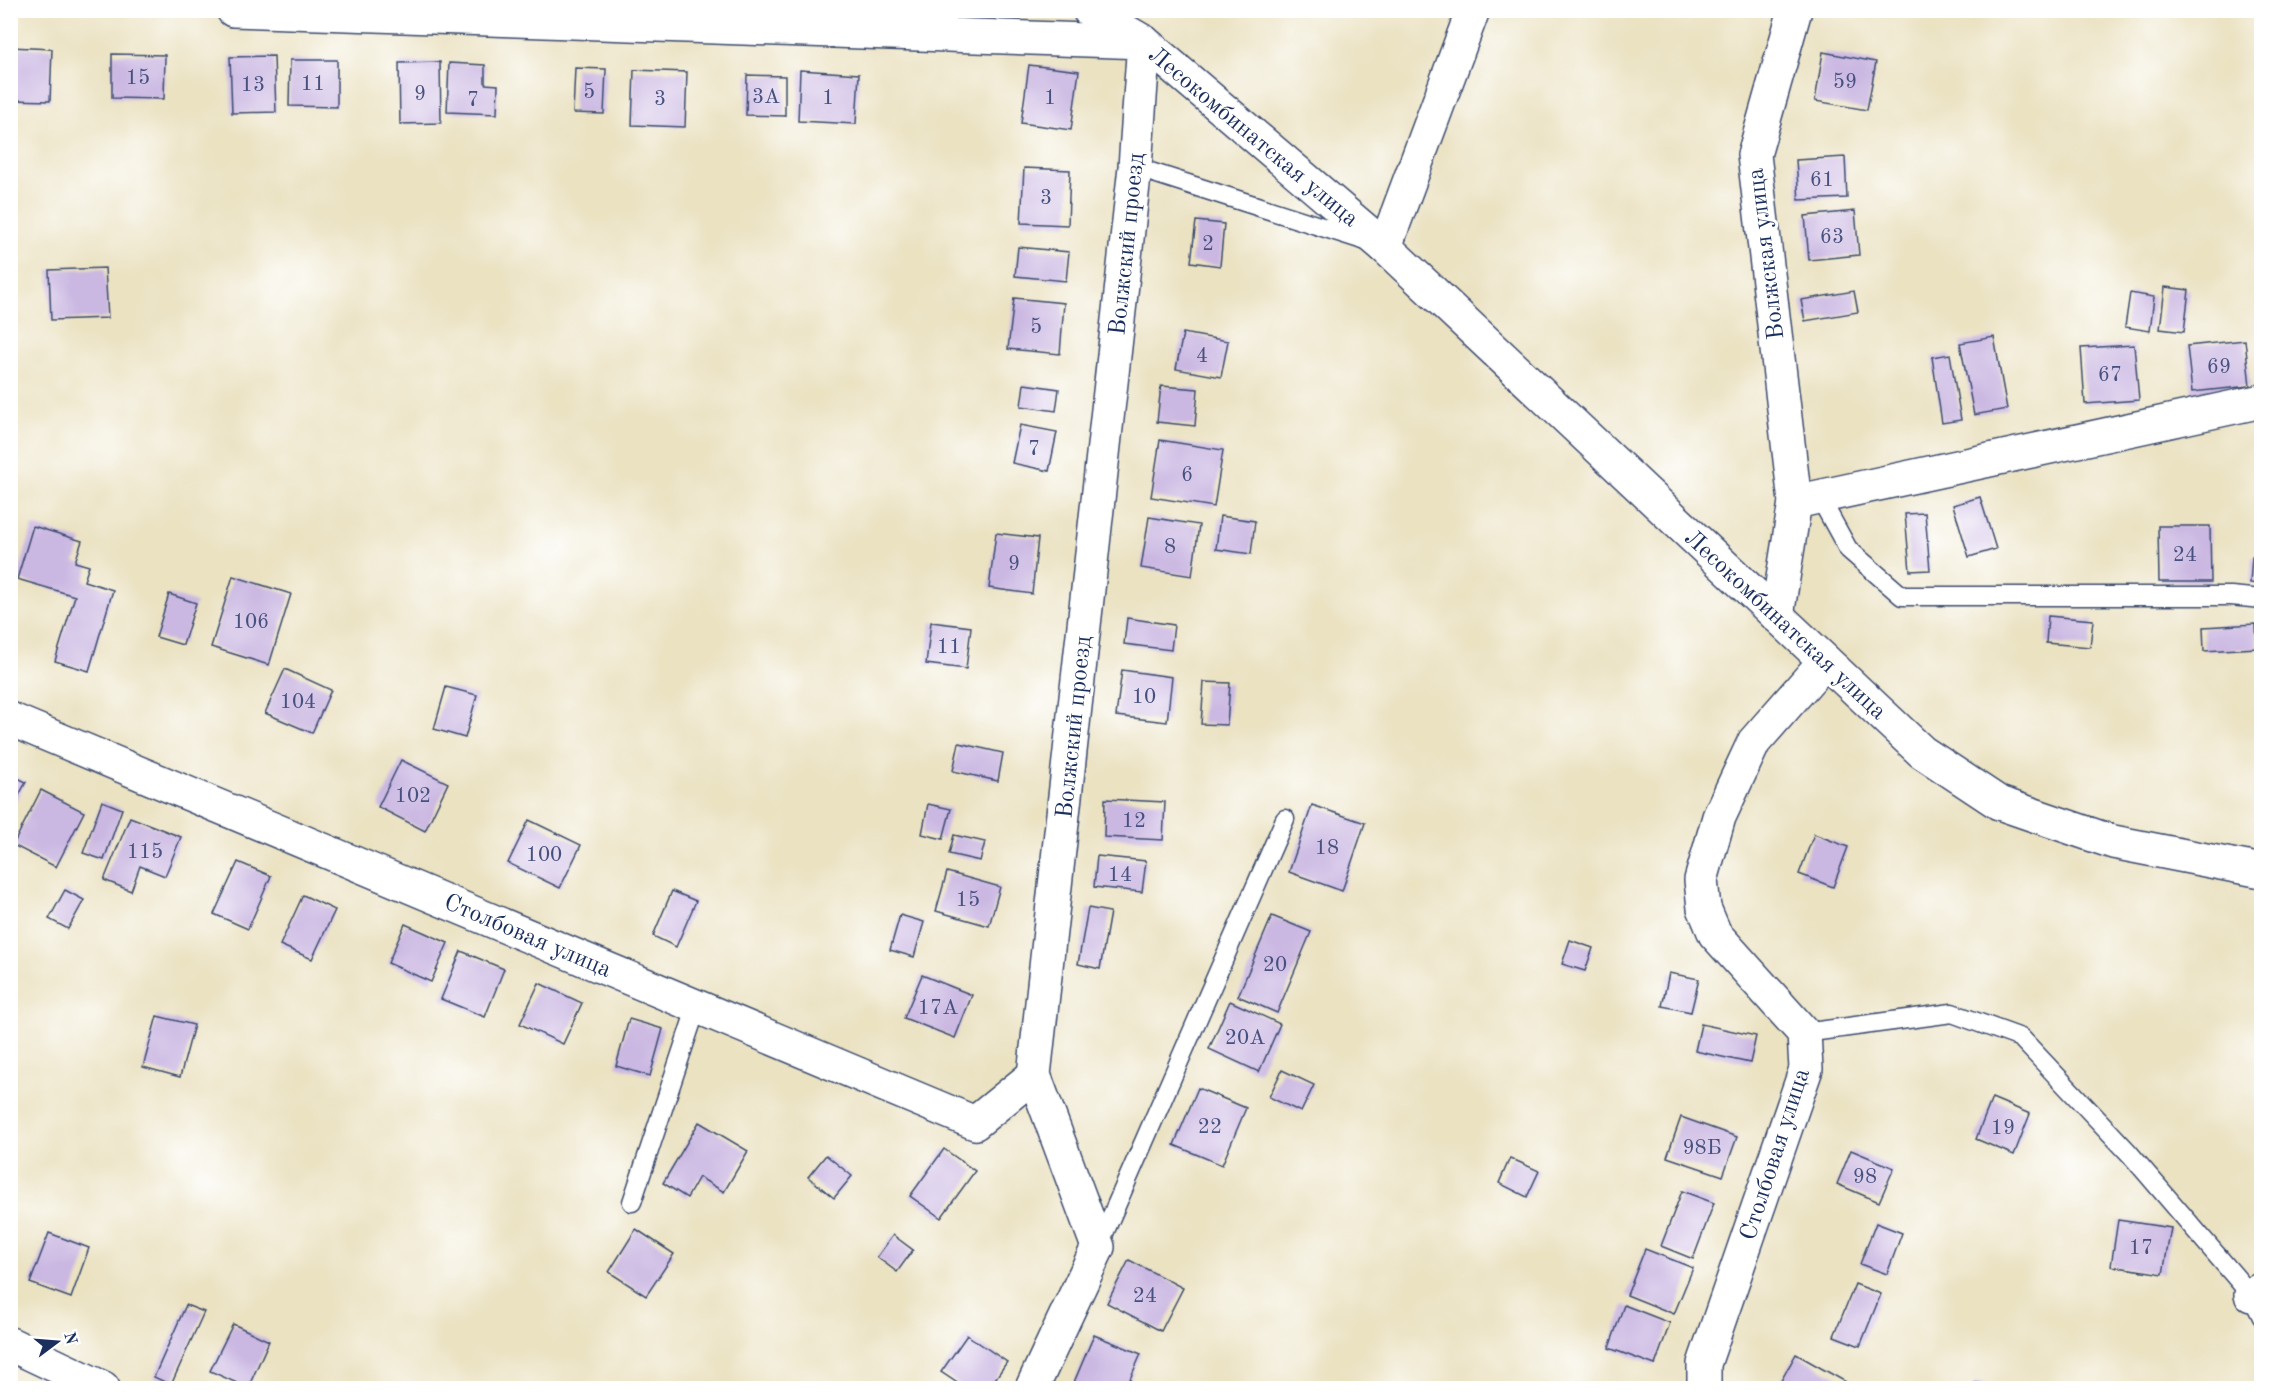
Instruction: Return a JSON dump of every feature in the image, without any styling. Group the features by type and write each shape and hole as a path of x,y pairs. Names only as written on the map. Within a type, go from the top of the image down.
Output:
{"street":[{"path":"233,10 1144,42"},
{"name":"Лесокомбинатская улица","path":"1089,10 1144,42 1385,247 1922,752 1999,803 2113,842 2262,871"},
{"name":"Лесокомбинатская улица","path":"1385,247 1473,10"},
{"name":"Волжская улица","path":"1777,616 1807,500 1754,155 1795,10"},
{"name":"Волжский проезд","path":"1098,1246 1034,1074 1135,167 1144,42"},
{"path":"1807,500 2262,401"},
{"name":"Столбовая улица","path":"1704,1389 1704,1364 1806,1069 1804,1033 1715,934 1704,908 1701,880 1719,817 1754,742 1825,661"},
{"name":"Столбовая улица","path":"10,719 975,1123 1034,1074"},
{"path":"1032,1389 1098,1246"},
{"path":"10,1344 103,1389"}],"lane":[{"path":"1135,167 1385,247"},
{"path":"1807,500 1848,549 1902,596 2231,596 2262,599"},
{"path":"1098,1246 1285,819"},
{"path":"632,1203 696,1006"},
{"path":"1804,1033 1952,1013 2021,1038 2130,1154 2258,1300"}],"building":[{"path":"10,47 52,49 50,101 10,100"},
{"path":"1823,52 1876,62 1867,110 1815,101"},
{"path":"112,54 165,55 164,99 112,98"},
{"path":"274,56 276,112 232,113 230,57"},
{"path":"290,60 337,60 337,107 289,106"},
{"path":"440,62 441,123 400,124 399,63"},
{"path":"449,63 485,65 485,84 498,85 497,114 447,112"},
{"path":"1029,65 1079,71 1071,130 1021,123"},
{"path":"575,68 606,69 604,114 573,113"},
{"path":"634,70 687,72 685,127 632,125"},
{"path":"800,70 859,74 856,124 798,121"},
{"path":"747,75 785,76 785,116 746,115"},
{"path":"1845,157 1847,198 1799,200 1796,160"},
{"path":"1024,168 1070,170 1068,225 1021,223"},
{"path":"1855,211 1859,255 1809,260 1805,216"},
{"path":"1196,221 1224,224 1220,266 1191,262"},
{"path":"1018,247 1069,252 1066,281 1015,276"},
{"path":"105,268 108,318 51,320 49,270"},
{"path":"2165,287 2189,290 2184,332 2160,329"},
{"path":"1854,291 1858,312 1805,321 1801,300"},
{"path":"2130,293 2154,297 2150,331 2125,327"},
{"path":"1014,298 1064,303 1060,354 1008,349"},
{"path":"1183,333 1228,341 1221,377 1176,369"},
{"path":"1994,337 2007,409 1974,415 1960,343"},
{"path":"2245,340 2250,386 2192,392 2187,346"},
{"path":"2134,345 2139,400 2085,404 2081,348"},
{"path":"1950,354 1961,420 1942,423 1932,357"},
{"path":"1024,384 1059,389 1056,411 1021,406"},
{"path":"1161,386 1198,389 1195,426 1157,422"},
{"path":"1020,425 1057,432 1049,471 1012,463"},
{"path":"1160,440 1223,450 1214,507 1151,497"},
{"path":"1980,497 1996,549 1969,557 1953,505"},
{"path":"1925,513 1930,570 1910,571 1905,514"},
{"path":"1220,516 1255,521 1251,554 1216,549"},
{"path":"1149,517 1199,525 1192,576 1141,568"},
{"path":"33,526 82,541 75,562 89,566 84,581 113,590 89,671 55,661 75,596 17,579"},
{"path":"2158,526 2210,526 2211,582 2159,582"},
{"path":"996,533 1038,538 1032,594 989,588"},
{"path":"2252,557 2262,558 2262,584 2250,583"},
{"path":"233,576 291,594 269,665 211,647"},
{"path":"169,594 196,603 183,645 156,637"},
{"path":"2048,616 2093,620 2090,647 2046,643"},
{"path":"1127,618 1174,625 1171,650 1124,644"},
{"path":"931,622 971,627 966,669 926,664"},
{"path":"2256,624 2257,648 2204,651 2203,627"},
{"path":"285,669 331,690 312,733 265,713"},
{"path":"1122,670 1172,677 1167,722 1116,716"},
{"path":"1204,682 1230,683 1227,725 1201,724"},
{"path":"446,687 477,695 465,738 434,729"},
{"path":"959,743 1003,753 998,781 953,771"},
{"path":"401,760 448,783 425,831 378,807"},
{"path":"10,774 26,782 10,812"},
{"path":"41,790 84,812 56,867 13,845"},
{"path":"1105,799 1165,802 1163,840 1104,837"},
{"path":"102,801 122,809 104,860 83,853"},
{"path":"928,804 951,809 943,839 922,834"},
{"path":"1312,805 1365,823 1342,891 1289,872"},
{"path":"130,817 181,837 165,876 140,866 131,891 104,880"},
{"path":"529,820 581,845 560,888 508,863"},
{"path":"1814,834 1848,847 1833,887 1799,874"},
{"path":"954,835 985,842 980,861 949,854"},
{"path":"1097,856 1146,861 1142,892 1094,887"},
{"path":"238,862 271,876 248,929 214,914"},
{"path":"947,872 1000,887 989,926 936,911"},
{"path":"65,890 84,900 68,929 49,919"},
{"path":"672,891 696,901 676,947 653,936"},
{"path":"303,895 335,910 312,959 280,945"},
{"path":"1088,908 1110,912 1100,969 1078,964"},
{"path":"900,915 924,922 914,957 890,950"},
{"path":"1272,916 1311,932 1277,1013 1238,996"},
{"path":"405,924 448,943 431,982 388,963"},
{"path":"1570,940 1593,948 1585,971 1562,964"},
{"path":"461,951 504,969 485,1017 441,999"},
{"path":"1669,973 1699,979 1691,1012 1662,1006"},
{"path":"922,975 972,995 955,1038 904,1018"},
{"path":"539,983 582,1003 563,1044 520,1024"},
{"path":"1230,1001 1280,1024 1259,1072 1209,1049"},
{"path":"157,1016 194,1025 180,1077 143,1067"},
{"path":"629,1019 663,1029 650,1076 616,1066"},
{"path":"1701,1024 1756,1036 1750,1063 1695,1051"},
{"path":"1282,1070 1314,1085 1301,1112 1269,1097"},
{"path":"1198,1088 1246,1108 1222,1165 1174,1145"},
{"path":"1992,1098 2030,1114 2014,1155 1976,1139"},
{"path":"1681,1117 1737,1137 1723,1176 1667,1157"},
{"path":"699,1122 748,1151 724,1192 699,1177 687,1198 663,1183"},
{"path":"944,1149 975,1171 941,1218 910,1196"},
{"path":"1851,1150 1894,1168 1879,1202 1837,1184"},
{"path":"826,1155 852,1176 834,1198 808,1177"},
{"path":"1510,1158 1539,1171 1527,1197 1499,1183"},
{"path":"1682,1191 1714,1203 1693,1259 1661,1246"},
{"path":"2118,1220 2171,1228 2163,1274 2111,1266"},
{"path":"1876,1223 1902,1233 1887,1274 1860,1264"},
{"path":"636,1229 674,1254 646,1296 609,1272"},
{"path":"49,1233 89,1248 71,1298 30,1283"},
{"path":"893,1235 913,1250 897,1272 877,1257"},
{"path":"1645,1249 1693,1268 1674,1314 1627,1295"},
{"path":"1129,1260 1183,1288 1161,1331 1107,1303"},
{"path":"1855,1284 1881,1294 1860,1346 1834,1336"},
{"path":"186,1305 204,1312 171,1385 154,1377"},
{"path":"1624,1305 1670,1323 1655,1365 1609,1348"},
{"path":"233,1324 269,1341 248,1388 210,1371"},
{"path":"967,1335 1007,1362 989,1388 965,1388 941,1372"},
{"path":"1094,1335 1141,1354 1126,1388 1072,1387"},
{"path":"1796,1354 1846,1382 1842,1388 1777,1388"},
{"path":"1975,1383 2018,1387 2018,1388 1975,1388"}]}
